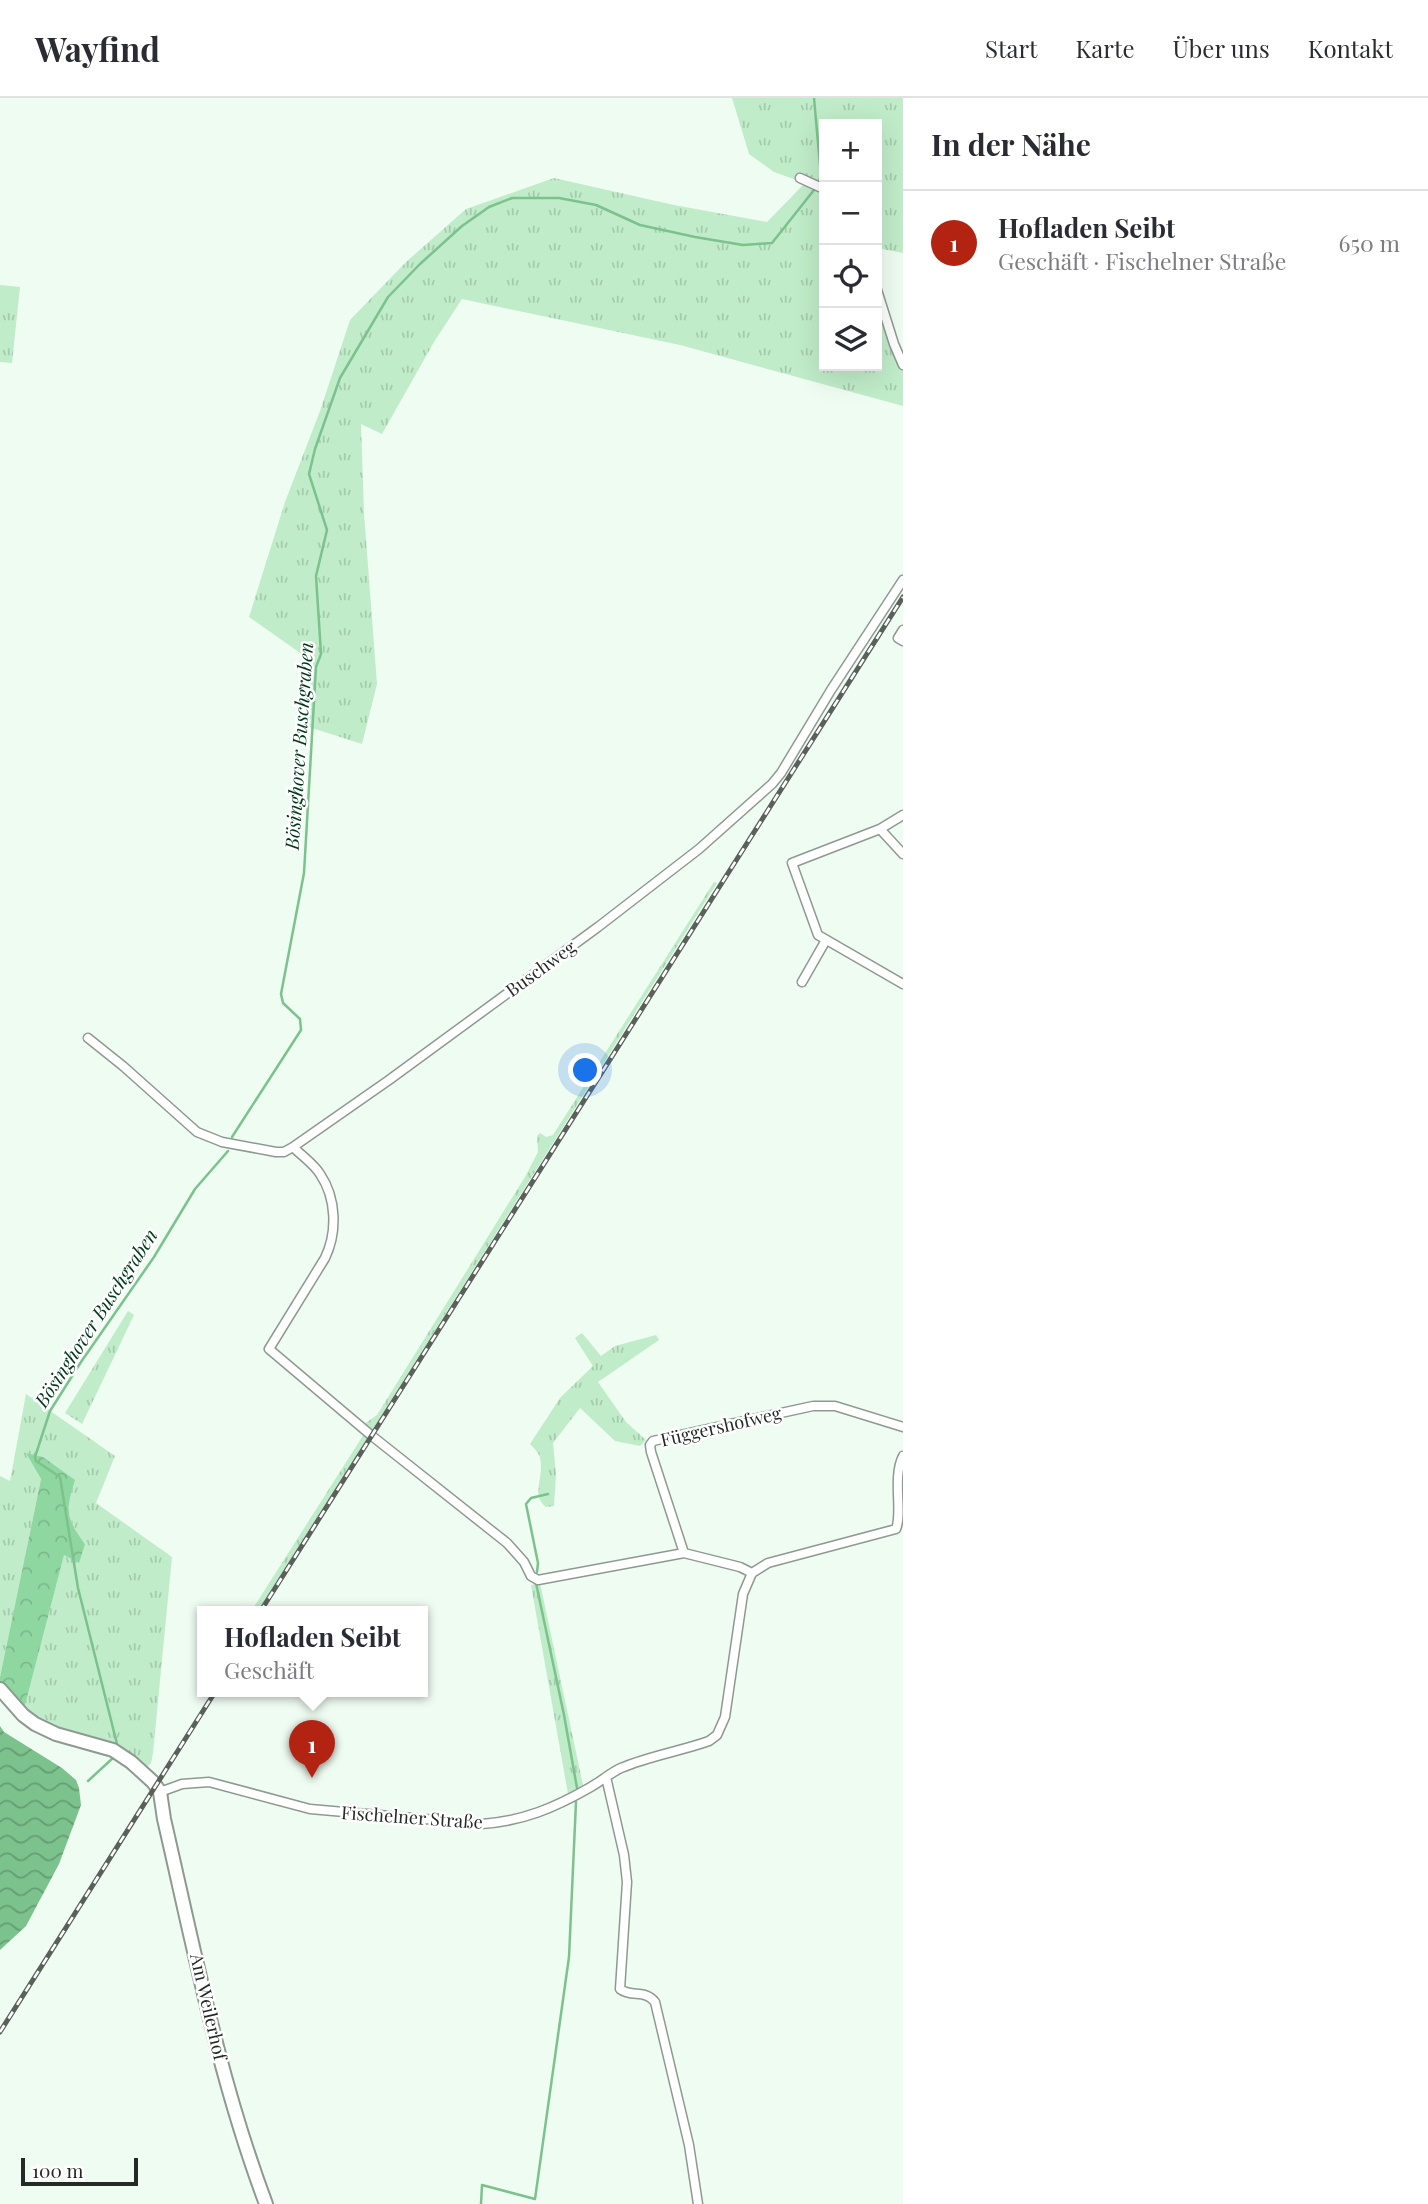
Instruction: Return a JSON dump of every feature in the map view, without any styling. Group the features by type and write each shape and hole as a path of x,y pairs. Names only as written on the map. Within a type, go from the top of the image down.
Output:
{"street":[{"path":"800,178 819,187"},
{"path":"882,306 903,365"},
{"name":"Buschweg","path":"293,1147 598,927 699,849 772,784 903,580"},
{"path":"900,640 903,630"},
{"path":"903,815 880,829 792,863 818,935 903,984"},
{"path":"880,829 903,854"},
{"path":"802,982 826,940"},
{"path":"88,1038 207,1138 276,1153 293,1147 321,1174 330,1199 333,1231 330,1247 270,1349 372,1436 507,1543 524,1562 531,1576 538,1580 684,1553 740,1567 752,1573 768,1563 896,1529 902,1516 899,1467 903,1456"},
{"name":"Függershofweg","path":"684,1553 651,1452 650,1445 653,1441 813,1406 835,1406 903,1427"},
{"name":"Fischelner Straße","path":"160,1792 182,1784 209,1782 310,1809 482,1824 513,1821 542,1812 633,1764 709,1741 717,1735 725,1717 743,1594 752,1573"},
{"path":"0,1689 23,1715 35,1724 55,1734 117,1753 146,1774 160,1792"},
{"path":"606,1777 624,1855 627,1882 620,1989 630,1994 650,1996 655,2002 688,2145 698,2204"},
{"name":"Am Weilerhof","path":"160,1792 223,2071 244,2146 266,2204"}],"green space":[{"path":"732,98 903,98 903,253 882,249 882,119 819,119 819,371 882,371 882,309 903,369 903,406 680,345 462,299 434,342 382,434 361,424 364,513 377,684 362,744 306,726 306,657 249,617 285,502 320,411 350,320 406,262 466,209 554,178 674,205 767,222 805,183 774,172 749,154"},
{"path":"0,285 20,287 12,363 0,362"},
{"path":"714,882 717,883 371,1432 363,1425 377,1415 525,1177 538,1152 537,1136 540,1133 546,1137 553,1135"},
{"path":"128,1311 134,1315 82,1424 65,1413"},
{"path":"582,1333 601,1356 615,1346 656,1335 659,1340 598,1382 626,1422 646,1440 640,1446 615,1441 580,1408 553,1443 556,1474 554,1506 546,1507 541,1502 538,1491 540,1458 530,1444 560,1398 593,1366 575,1338"},
{"path":"26,1394 115,1456 96,1503 172,1557 153,1753 151,1763 146,1768 57,1732 23,1713 64,1554 85,1544 69,1514 69,1499 74,1480 27,1454 41,1479 0,1677 0,1476 10,1481"},
{"path":"364,1434 368,1437 261,1606 255,1606"},
{"path":"26,1453 43,1457 75,1480 69,1514 85,1544 79,1563 64,1555 23,1713 0,1685 0,1677 41,1479"},
{"path":"540,1583 583,1785 568,1794 531,1585"}],"water":[{"path":"0,1726 4,1732 62,1768 76,1780 81,1805 59,1864 26,1926 0,1950"}],"waterway":[{"name":"Bösinghover Buschgraben","path":"814,98 819,154"},
{"name":"Bösinghover Buschgraben","path":"232,1137 301,1030 300,1019 283,1003 281,994 304,873 316,667 321,654 316,576 327,530 309,474 340,378 388,297 462,226 489,207 512,198 559,198 596,205 640,225 743,245 772,243 814,190"},
{"name":"Bösinghover Buschgraben","path":"118,1748 78,1588 60,1477 36,1461 35,1457 50,1411 154,1257 195,1189 228,1151"},
{"path":"537,1572 538,1563 526,1504 531,1498 548,1494"},
{"path":"536,1583 577,1788"},
{"name":"Bösinghover Buschgraben","path":"88,1781 114,1757"},
{"path":"481,2204 482,2185 535,2199 569,1957 576,1802"}],"railway":[{"path":"264,1606 903,597"},
{"path":"0,2032 212,1697"}],"place":[{"name":"Hofladen Seibt","path":"312,1778"}]}
